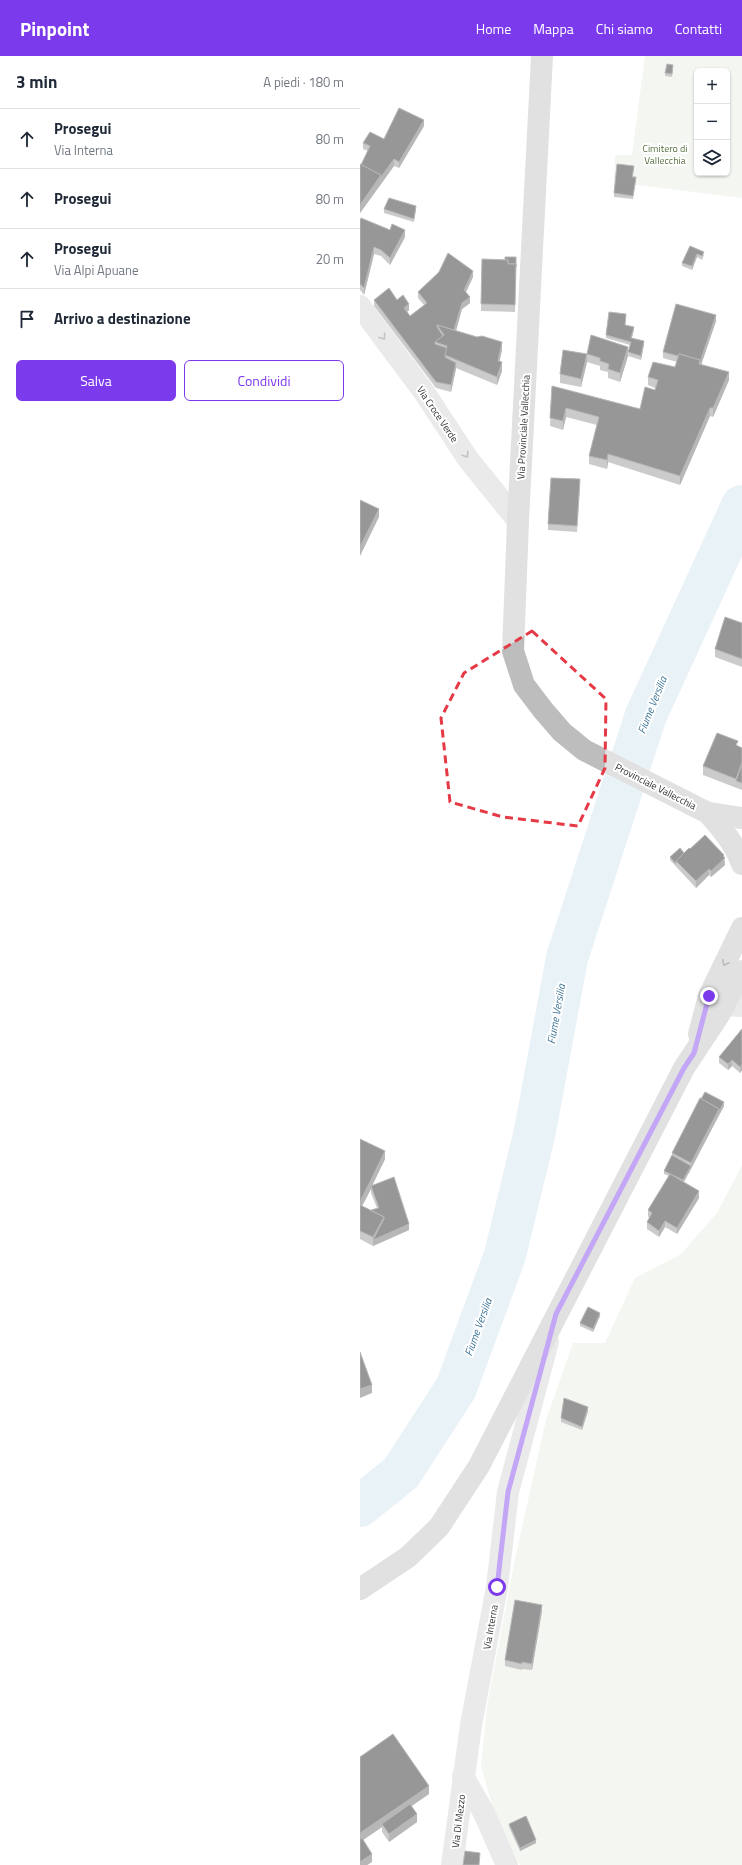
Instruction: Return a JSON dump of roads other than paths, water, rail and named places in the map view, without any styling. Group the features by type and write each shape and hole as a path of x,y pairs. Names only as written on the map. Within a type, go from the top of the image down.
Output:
{"main road":[{"name":"Via Provinciale Vallecchia","path":"542,56 518,521 513,651 524,684 543,710 562,732 584,750 603,760"},
{"name":"Provinciale Vallecchia","path":"603,760 708,813 742,818"},
{"name":"Provinciale Vallecchia","path":"708,813 726,833 741,857"},
{"path":"694,1053 709,996 742,928"},
{"path":"360,1589 408,1557 439,1527 479,1466 684,1068 694,1053 733,1006 742,971"}],"street":[{"name":"Via Croce Verde","path":"360,306 424,392 468,459 518,521"},
{"name":"Via Interna","path":"464,1776 497,1587 508,1492 556,1314"},
{"name":"Via Di Mezzo","path":"452,1865 464,1776"},
{"path":"464,1776 484,1813 507,1865"}],"waterway":[{"name":"Fiume Versilia","path":"360,1506 401,1473 456,1388 505,1255 535,1131 567,958 646,715 742,506"}],"park label":[{"name":"Cimitero di Vallecchia","path":"665,154"}]}
